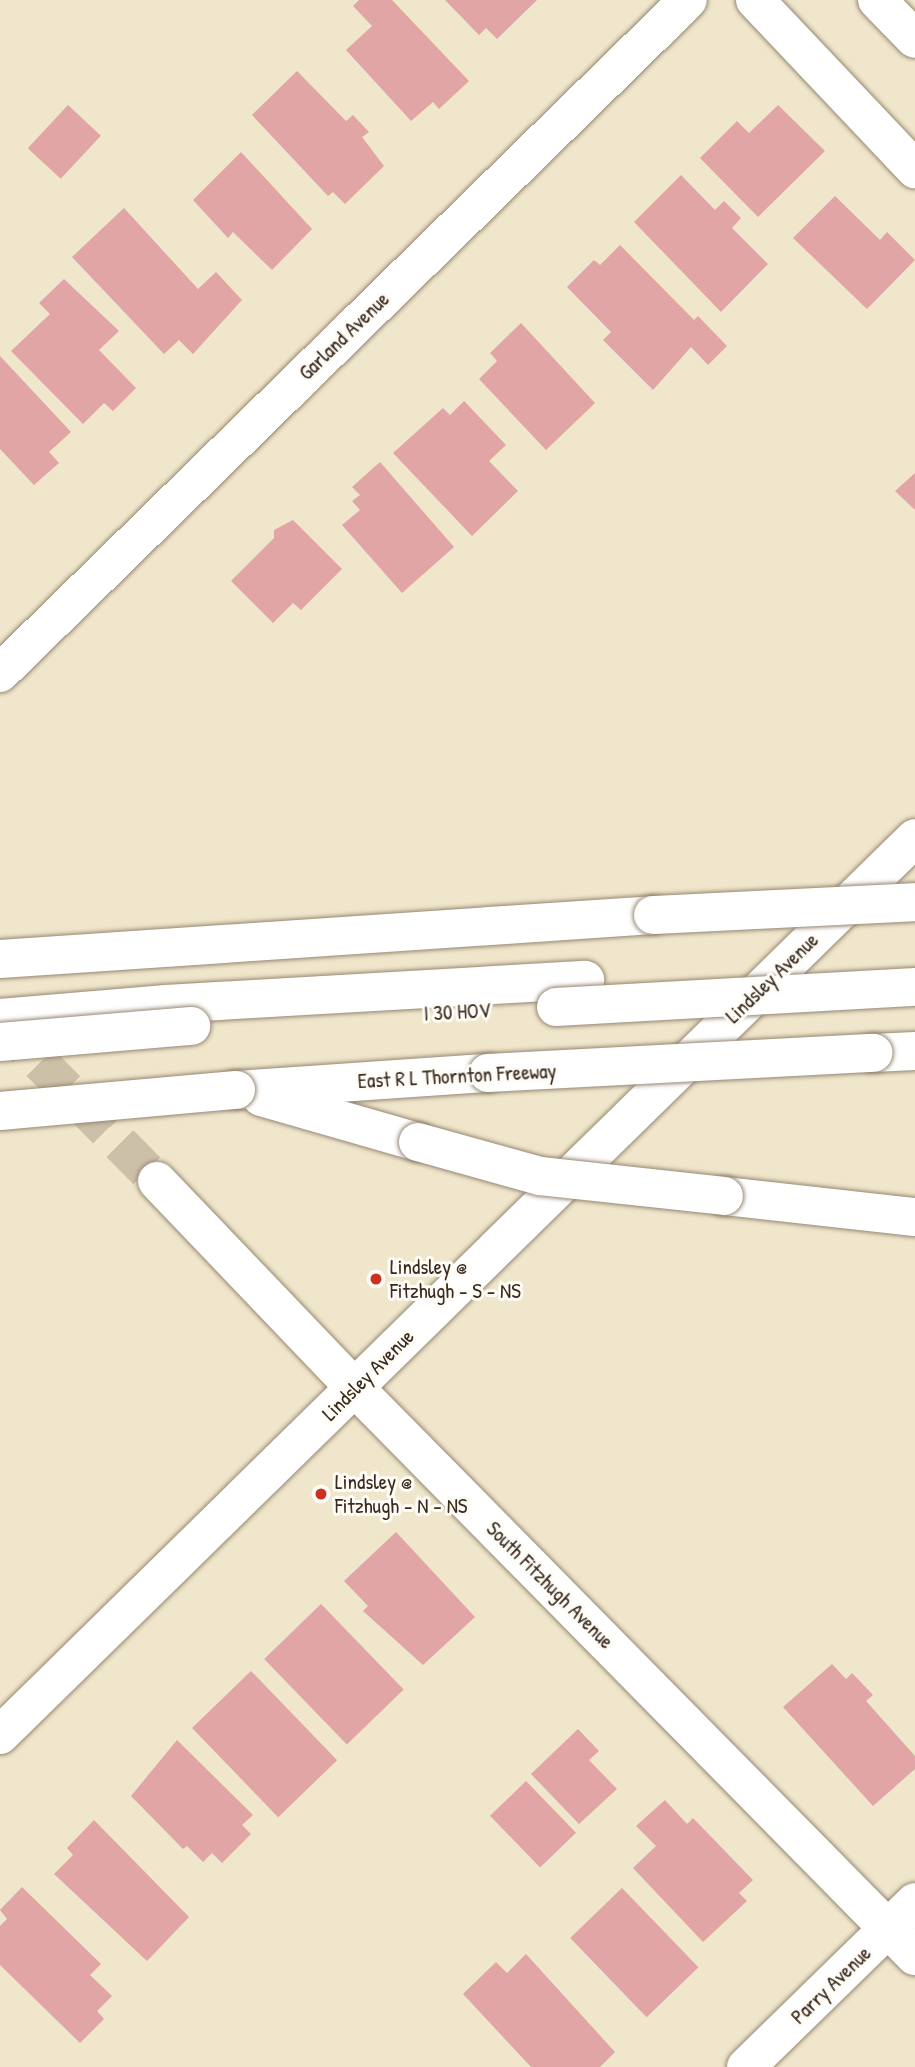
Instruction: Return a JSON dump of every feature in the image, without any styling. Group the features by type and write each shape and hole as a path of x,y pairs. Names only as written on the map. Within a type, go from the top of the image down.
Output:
{"main road":[{"name":"Garland Avenue","path":"0,673 688,0"},
{"path":"755,0 915,169"},
{"path":"877,0 915,39"},
{"name":"Lindsley Avenue","path":"0,1735 915,838"},
{"path":"0,959 102,948 915,902"},
{"name":"I 30 HOV","path":"0,1042 178,1015 586,980 915,965"},
{"name":"I 30 HOV","path":"0,1018 556,1007 915,987"},
{"name":"East R L Thornton Freeway","path":"0,1111 236,1090 488,1073 915,1051"},
{"path":"236,1090 540,1176 915,1217"},
{"name":"South Fitzhugh Avenue","path":"158,1181 355,1388 915,1956"},
{"name":"Parry Avenue","path":"746,2067 915,1902"}],"building":[{"path":"359,0 392,0 469,81 439,109 433,102 411,121 346,50 372,26 353,6"},
{"path":"445,0 537,0 497,39 486,28 479,35"},
{"path":"297,71 346,121 353,115 369,132 362,137 384,166 345,204 333,192 328,196 252,115"},
{"path":"68,105 101,136 61,179 28,148"},
{"path":"778,105 825,151 758,217 700,158 737,121 749,133"},
{"path":"241,152 312,229 272,270 233,232 228,238 193,200"},
{"path":"681,175 715,210 724,201 741,218 732,228 768,264 721,312 634,222"},
{"path":"835,196 880,240 887,232 915,260 867,309 793,238"},
{"path":"124,208 198,289 216,272 242,300 193,354 179,340 164,354 72,257"},
{"path":"620,245 694,320 698,316 727,346 708,365 691,347 653,390 603,340 611,332 567,287 594,260 600,265"},
{"path":"64,279 119,331 99,350 136,388 113,411 104,403 83,424 11,351 50,314 39,303"},
{"path":"521,323 595,403 546,450 479,379 497,361 490,353"},
{"path":"0,356 71,432 49,452 59,463 34,485 0,449"},
{"path":"464,401 506,445 489,461 518,491 472,536 393,453 443,408 450,415"},
{"path":"380,462 454,547 402,593 342,525 360,510 352,501 360,495 352,487"},
{"path":"915,473 915,510 895,491"},
{"path":"293,520 342,569 301,610 293,603 273,623 231,581 274,538 274,530"},
{"path":"396,1532 475,1617 423,1665 363,1611 368,1606 344,1581"},
{"path":"321,1604 404,1690 347,1744 264,1659"},
{"path":"832,1664 846,1679 852,1673 873,1695 866,1701 915,1756 915,1769 873,1806 783,1707"},
{"path":"251,1671 337,1760 278,1817 192,1728"},
{"path":"578,1729 599,1751 589,1760 617,1789 579,1824 531,1774"},
{"path":"177,1740 253,1815 242,1825 251,1834 222,1863 212,1853 203,1862 187,1846 183,1849 131,1796"},
{"path":"526,1781 576,1833 540,1868 490,1816"},
{"path":"665,1800 687,1824 693,1818 753,1880 739,1893 747,1901 703,1942 633,1868 656,1846 636,1826"},
{"path":"94,1820 189,1917 147,1961 54,1874 73,1855 67,1848"},
{"path":"22,1887 101,1964 90,1975 112,1996 97,2011 104,2019 80,2043 0,1965 0,1926 7,1919 0,1910"},
{"path":"622,1888 698,1967 647,2017 570,1938"},
{"path":"526,1954 615,2052 600,2067 531,2067 463,1994 496,1962 507,1973"}],"tunnel":[{"path":"0,1022 157,1181"}],"place":[{"name":"Lindsley @ Fitzhugh - S - NS","path":"376,1279"},
{"name":"Lindsley @ Fitzhugh - N - NS","path":"321,1494"}]}
